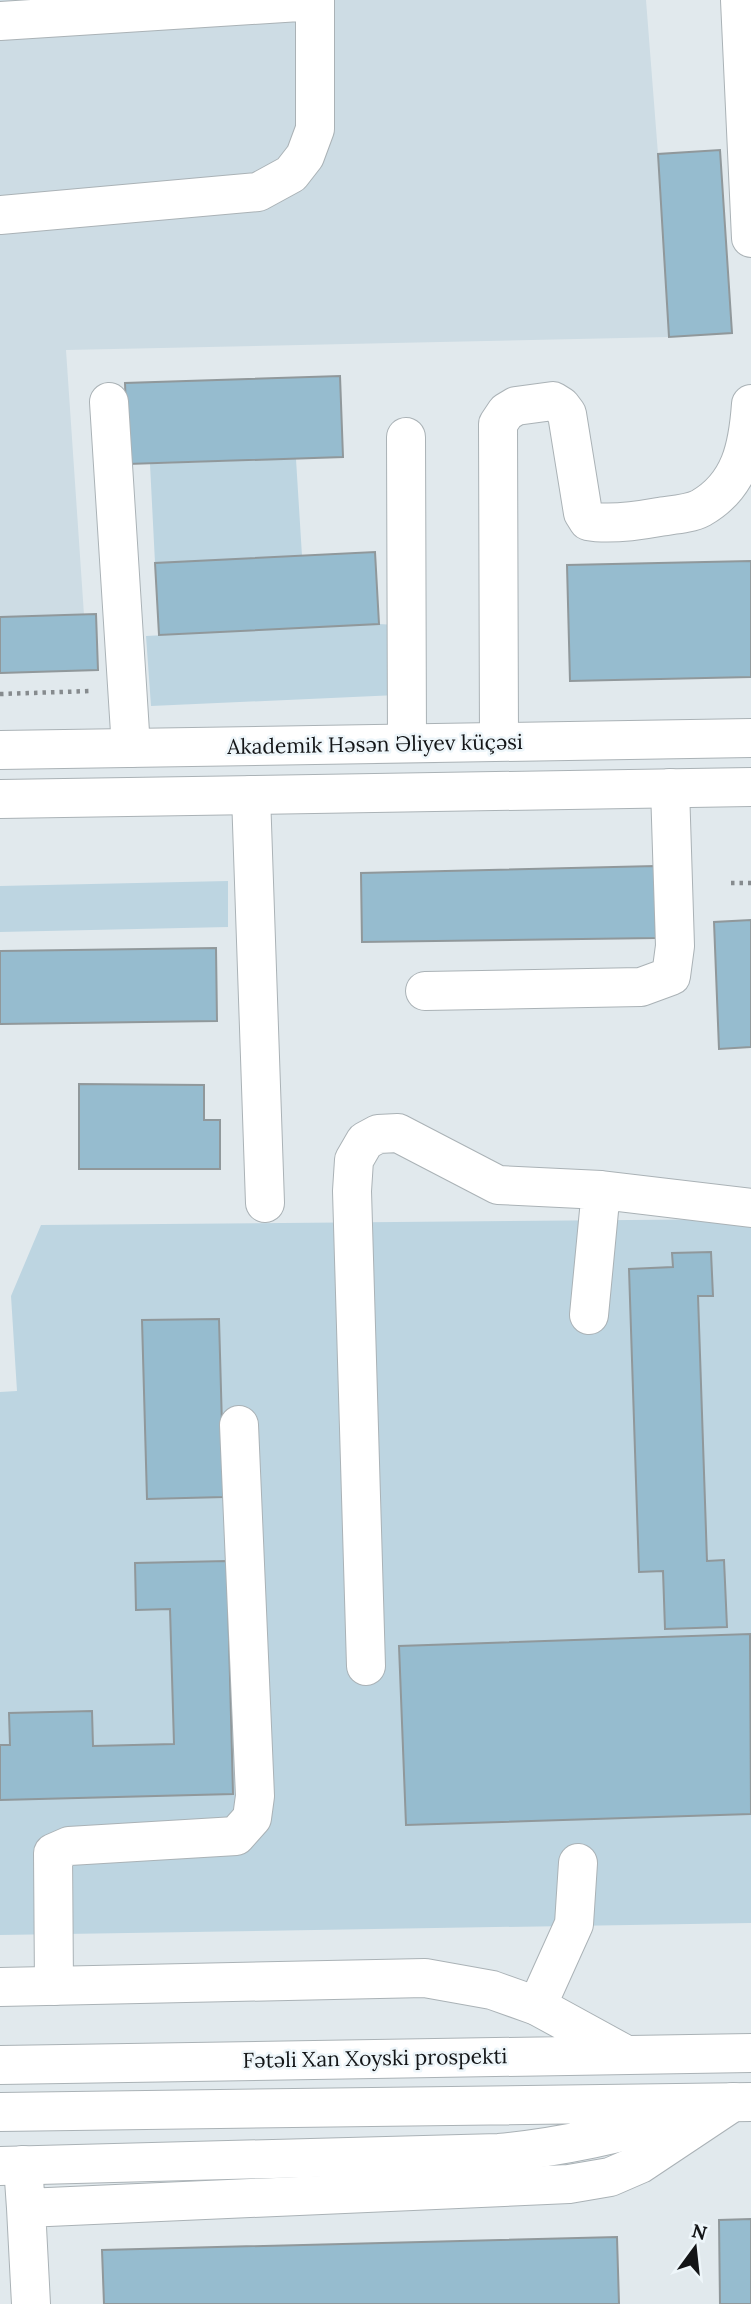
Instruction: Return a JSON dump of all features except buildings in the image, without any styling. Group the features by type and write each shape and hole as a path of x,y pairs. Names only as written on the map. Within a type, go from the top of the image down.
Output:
{"main road":[{"path":"0,21 315,0 315,129 305,156 291,174 258,192 0,215"},
{"path":"740,0 751,238"},
{"path":"499,741 498,424 506,412 516,406 553,401 561,406 567,414 583,513 588,521 597,523 648,519 700,509 724,490 740,466 749,438 751,404"},
{"path":"109,402 131,747"},
{"path":"407,437 407,743"},
{"name":"Akademik Həsən Əliyev küçəsi","path":"0,750 751,738"},
{"path":"0,799 751,787"},
{"path":"425,991 641,987 671,976 675,946 670,788"},
{"path":"251,794 265,1203"},
{"path":"366,1666 352,1191 355,1160 365,1141 378,1134 398,1133 498,1185 601,1190 751,1208"},
{"path":"589,1315 601,1190"},
{"path":"54,1986 53,1853 69,1846 236,1836 252,1818 255,1796 239,1425"},
{"path":"537,2006 574,1924 578,1863"},
{"path":"0,1987 425,1978 492,1990 537,2006 623,2053"},
{"name":"Fətəli Xan Xoyski prospekti","path":"0,2065 751,2053"},
{"path":"0,2112 742,2102"},
{"path":"32,2304 26,2208 12,2166 499,2153 553,2148 597,2140 742,2102"},
{"path":"26,2208 569,2184 610,2177 640,2164 742,2102"}],"path":[{"path":"0,694 127,690"},
{"path":"731,883 751,883"}],"shaded area":[{"path":"0,0 646,0 669,337 66,350 84,615 0,617"},
{"path":"296,459 302,556 155,563 150,464"},
{"path":"396,625 397,695 151,706 146,636"},
{"path":"228,881 228,927 0,932 0,886"},
{"path":"751,1219 751,1923 0,1935 0,1392 17,1391 11,1296 41,1225"}]}
